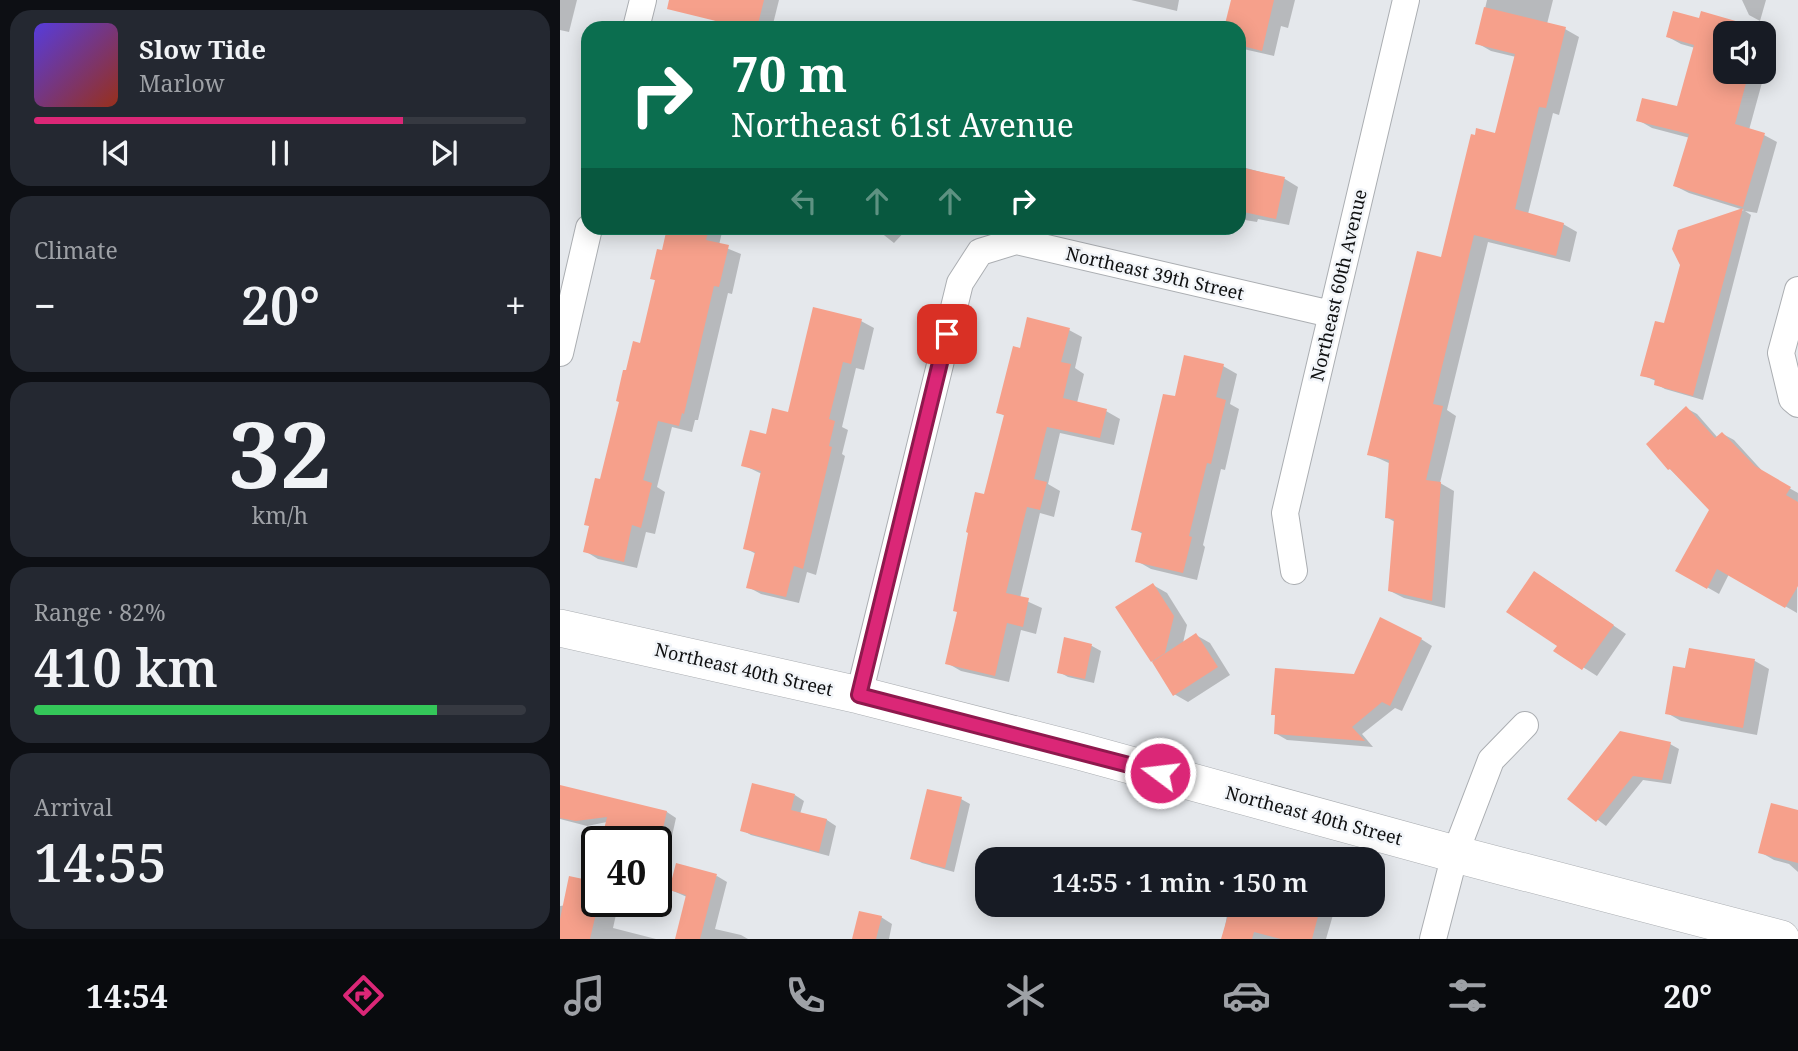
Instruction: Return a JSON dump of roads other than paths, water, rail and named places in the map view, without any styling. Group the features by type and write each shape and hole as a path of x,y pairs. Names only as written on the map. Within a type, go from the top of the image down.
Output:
{"street":[{"path":"638,21 643,0"},
{"name":"Northeast 60th Avenue","path":"1293,571 1285,513 1406,0"},
{"path":"560,353 587,235"},
{"name":"Northeast 39th Street","path":"859,695 960,283 980,252 1016,241 1331,314"},
{"path":"1795,401 1781,353 1798,290"},
{"name":"Northeast 40th Street","path":"560,628 859,695 1079,751 1455,854 1781,939"},
{"path":"1433,939 1455,854 1491,760 1525,725"}]}
